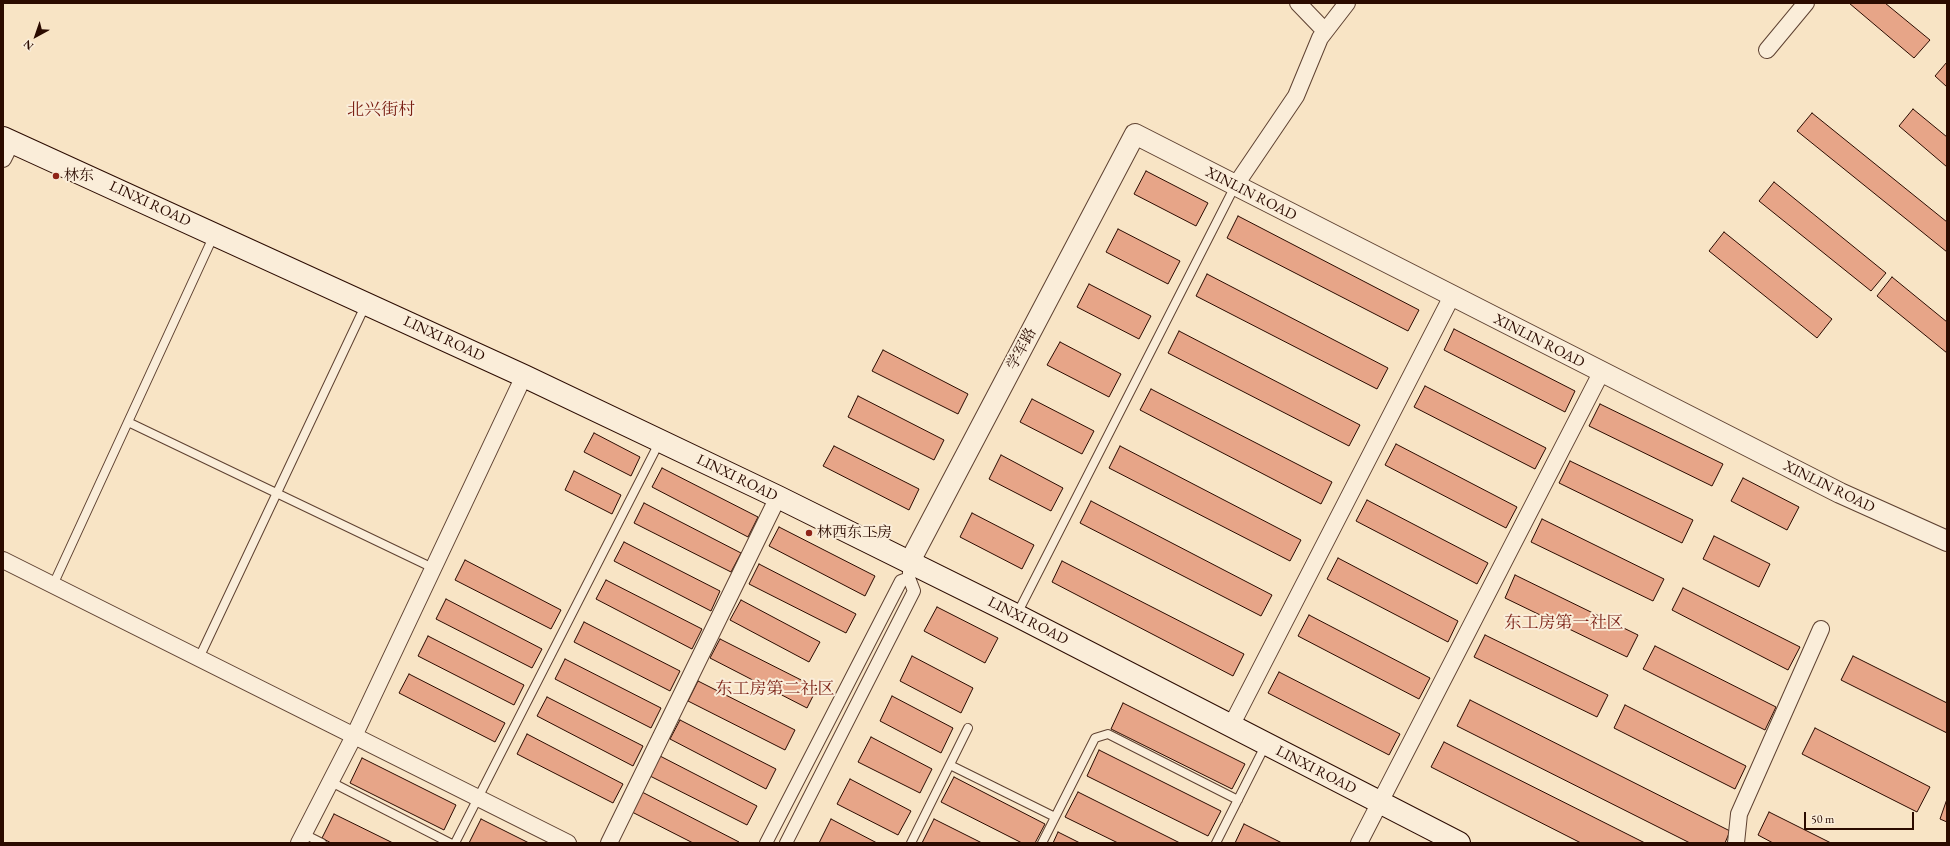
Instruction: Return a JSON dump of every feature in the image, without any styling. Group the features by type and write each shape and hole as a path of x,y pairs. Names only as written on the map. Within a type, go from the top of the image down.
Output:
{"main road":[{"name":"LINXI ROAD","path":"6,146 214,234 524,376 778,497 909,571 1016,615 1459,843"}],"street":[{"path":"1298,3 1325,31"},
{"path":"1235,186 1296,96 1320,38 1347,3"},
{"path":"1767,50 1806,3"},
{"name":"XINLIN ROAD","path":"1135,134 1601,373 1840,493 1947,541"},
{"name":"学军路","path":"909,571 1135,134"},
{"path":"1231,726 1452,296"},
{"path":"1360,843 1601,373"},
{"path":"302,838 354,736 524,376"},
{"path":"609,843 778,497"},
{"path":"3,560 568,843"},
{"path":"766,843 901,581 909,571"},
{"path":"786,843 914,591 909,571"},
{"path":"1736,843 1740,814 1821,629"}],"lane":[{"path":"1016,615 1235,186"},
{"path":"53,585 214,234"},
{"path":"198,658 367,304"},
{"path":"128,422 433,568"},
{"path":"455,843 660,441"},
{"path":"911,843 968,728"},
{"path":"1042,843 1095,738 1108,734 1238,800"},
{"path":"1216,843 1266,744"},
{"path":"950,765 1055,817"},
{"path":"331,782 450,843"},
{"path":"302,838 322,843"}],"building":[{"path":"1849,3 1885,3 1930,40 1914,58"},
{"path":"1947,62 1947,87 1935,76"},
{"path":"1913,109 1947,137 1947,167 1899,126"},
{"path":"1812,113 1947,222 1947,252 1797,131"},
{"path":"1146,171 1208,203 1196,226 1134,194"},
{"path":"1774,182 1886,273 1871,291 1759,201"},
{"path":"1238,216 1419,310 1408,331 1227,238"},
{"path":"1118,229 1180,261 1168,284 1106,252"},
{"path":"1724,232 1832,319 1817,338 1709,251"},
{"path":"1207,274 1388,368 1377,389 1196,296"},
{"path":"1892,277 1947,322 1947,353 1877,296"},
{"path":"1089,284 1151,316 1139,339 1077,307"},
{"path":"1454,329 1575,391 1565,412 1444,350"},
{"path":"1179,331 1360,425 1349,446 1168,353"},
{"path":"1060,342 1121,374 1109,397 1047,365"},
{"path":"883,350 968,394 958,414 872,371"},
{"path":"1425,386 1546,448 1535,469 1414,407"},
{"path":"1151,389 1332,482 1321,504 1140,410"},
{"path":"858,396 944,440 934,460 848,417"},
{"path":"1032,399 1094,431 1082,454 1020,422"},
{"path":"1600,404 1723,464 1712,486 1589,426"},
{"path":"594,433 640,457 631,476 584,452"},
{"path":"1396,444 1517,507 1506,528 1385,465"},
{"path":"834,446 919,489 909,510 823,466"},
{"path":"1120,446 1301,540 1290,561 1109,468"},
{"path":"1001,455 1063,488 1051,511 989,479"},
{"path":"1570,461 1693,520 1682,543 1559,483"},
{"path":"662,468 758,517 748,537 652,487"},
{"path":"574,471 621,495 612,514 565,490"},
{"path":"1743,478 1799,507 1787,530 1731,501"},
{"path":"1367,500 1488,563 1477,584 1356,521"},
{"path":"1091,501 1272,595 1261,616 1080,523"},
{"path":"644,503 741,553 731,572 634,523"},
{"path":"972,513 1034,545 1022,569 960,537"},
{"path":"1542,519 1664,579 1653,601 1531,542"},
{"path":"779,527 875,576 865,596 769,546"},
{"path":"1714,536 1770,564 1759,587 1703,559"},
{"path":"624,542 720,591 711,611 614,561"},
{"path":"1338,558 1458,621 1448,642 1327,579"},
{"path":"465,560 561,610 551,629 455,580"},
{"path":"1062,561 1244,654 1233,676 1052,582"},
{"path":"759,564 856,614 846,633 749,584"},
{"path":"1515,575 1638,635 1627,657 1505,598"},
{"path":"606,580 702,629 692,649 596,599"},
{"path":"1683,588 1800,647 1788,670 1672,610"},
{"path":"446,599 542,649 532,668 436,619"},
{"path":"741,600 820,642 809,662 730,620"},
{"path":"937,607 998,638 985,663 924,631"},
{"path":"1309,615 1430,678 1419,699 1298,636"},
{"path":"584,622 680,671 670,691 574,642"},
{"path":"1485,635 1608,695 1597,717 1474,657"},
{"path":"428,636 524,685 514,705 418,656"},
{"path":"720,639 817,688 807,708 710,658"},
{"path":"1655,646 1776,707 1765,730 1643,669"},
{"path":"912,656 973,688 961,713 900,681"},
{"path":"1853,656 1947,703 1947,733 1841,680"},
{"path":"565,659 661,708 651,728 555,679"},
{"path":"1279,672 1400,734 1389,755 1268,693"},
{"path":"409,674 505,723 495,742 399,693"},
{"path":"698,681 795,730 785,750 688,701"},
{"path":"892,696 953,728 941,753 880,721"},
{"path":"547,697 643,746 633,766 537,716"},
{"path":"1470,700 1730,831 1725,843 1690,843 1457,726"},
{"path":"1123,703 1245,764 1232,789 1111,729"},
{"path":"1625,705 1746,766 1735,789 1614,728"},
{"path":"680,720 776,769 766,789 670,739"},
{"path":"1815,728 1930,787 1917,812 1802,754"},
{"path":"527,734 623,784 613,803 517,754"},
{"path":"871,737 932,769 920,793 858,762"},
{"path":"1444,742 1645,843 1581,843 1431,767"},
{"path":"1099,750 1221,811 1208,836 1087,776"},
{"path":"660,756 757,806 747,825 650,776"},
{"path":"362,758 456,805 444,830 350,783"},
{"path":"954,777 1045,824 1035,843 1022,843 941,802"},
{"path":"850,779 911,811 898,835 837,804"},
{"path":"642,792 739,842 693,843 632,812"},
{"path":"1078,792 1180,843 1118,843 1065,817"},
{"path":"1947,799 1947,822 1940,819"},
{"path":"1769,812 1831,843 1773,843 1758,835"},
{"path":"334,814 393,843 331,843 322,838"},
{"path":"481,819 529,843 469,843"},
{"path":"831,819 877,843 819,843"},
{"path":"934,819 982,843 922,843"},
{"path":"1244,824 1282,843 1235,843"},
{"path":"1058,832 1080,843 1053,843"}],"place":[{"name":"林东","path":"56,176"},
{"name":"林西东工房","path":"809,533"}],"district":[{"name":"北兴街村","path":"381,110"},
{"name":"东工房第一社区","path":"1564,623"},
{"name":"东工房第二社区","path":"775,689"}]}
